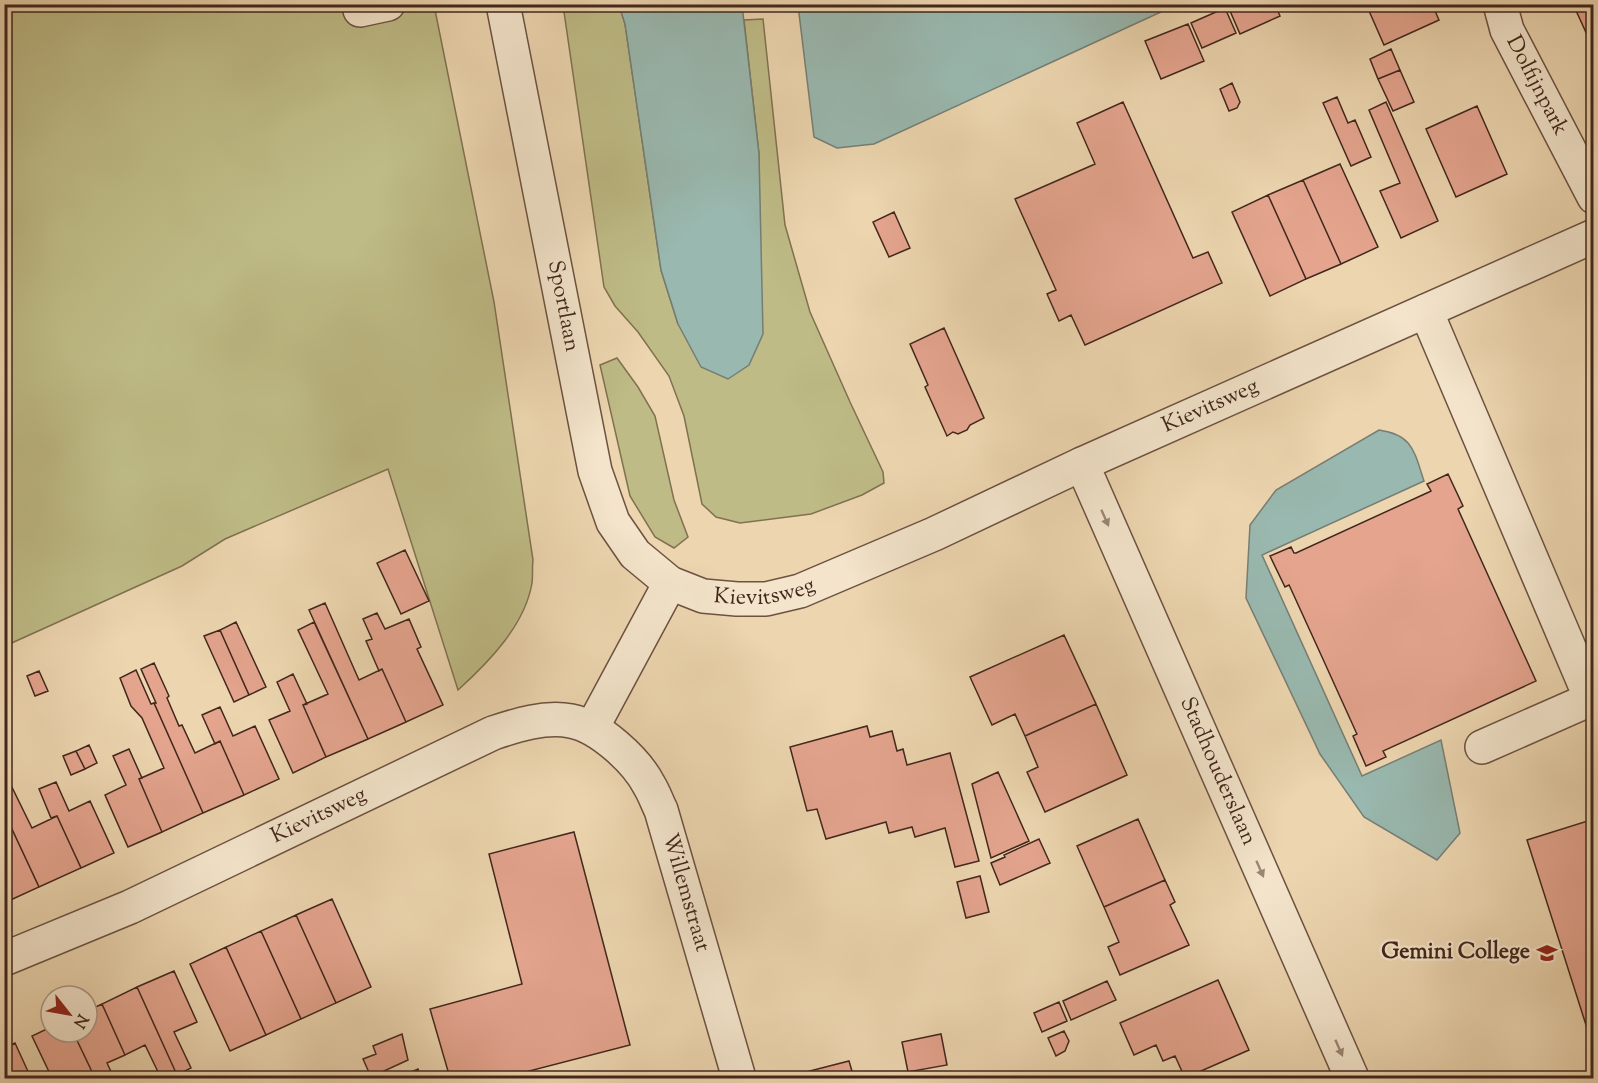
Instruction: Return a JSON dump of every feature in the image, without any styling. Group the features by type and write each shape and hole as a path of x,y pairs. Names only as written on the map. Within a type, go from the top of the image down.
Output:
{"street":[{"path":"359,4 360,10 388,4"},
{"name":"Sportlaan","path":"503,4 595,471 613,522 635,554 670,583"},
{"name":"Dolfijnpark","path":"1500,4 1507,30 1593,197"},
{"name":"Kievitsweg","path":"670,583 703,596 737,599 766,599 801,591 934,534 1082,464 1593,236"},
{"path":"1426,311 1592,699 1482,747"},
{"name":"Stadhouderslaan","path":"1082,464 1352,1078"},
{"path":"592,728 670,583"},
{"name":"Kievitsweg","path":"4,959 130,907 493,733 521,723 545,721 571,721 592,728"},
{"name":"Willemstraat","path":"592,728 634,764 649,784 661,810 739,1078"}],"shaded area":[{"path":"4,5 434,5 494,302 533,560 532,583 528,599 514,628 493,655 458,690 388,469 225,539 182,566 5,646"},
{"path":"563,5 619,5 625,24 661,270 678,324 760,272 759,154 744,20 763,19 785,225 810,312 883,472 884,483 862,495 811,514 740,523 716,517 702,504 684,416 669,376 638,332 615,306 604,287"},
{"path":"617,358 655,416 674,500 688,537 674,548 655,537 630,496 600,365"}],"water":[{"path":"997,4 1010,8 1023,4 1176,5 874,144 837,148 814,137 798,5"},
{"path":"619,5 742,5 759,154 763,334 749,365 728,379 701,367 678,324 661,270 625,24"},
{"path":"1379,430 1390,432 1406,440 1414,453 1424,481 1262,555 1362,776 1441,740 1460,833 1437,860 1364,817 1320,754 1246,598 1250,525 1276,490"}],"building":[{"path":"1227,4 1275,4 1280,16 1240,34"},
{"path":"1366,4 1432,4 1439,20 1384,45"},
{"path":"1573,4 1594,4 1594,50"},
{"path":"1225,8 1236,33 1202,48 1191,23"},
{"path":"1188,24 1204,61 1161,79 1145,41"},
{"path":"1391,49 1400,70 1378,79 1370,59"},
{"path":"1400,70 1414,102 1393,111 1378,79"},
{"path":"1232,83 1240,102 1237,108 1229,111 1220,89"},
{"path":"1337,97 1348,123 1355,120 1371,157 1351,166 1323,103"},
{"path":"1123,102 1193,258 1208,252 1222,283 1085,345 1071,315 1059,321 1047,294 1056,290 1015,199 1095,164 1077,123"},
{"path":"1386,102 1438,221 1401,238 1380,191 1400,183 1369,110"},
{"path":"1477,106 1507,174 1456,197 1426,129"},
{"path":"1340,164 1378,247 1341,264 1303,180"},
{"path":"1303,180 1341,264 1306,279 1268,195"},
{"path":"1268,195 1306,279 1270,296 1232,212"},
{"path":"894,212 910,248 889,257 873,222"},
{"path":"944,328 984,418 970,425 967,430 958,434 953,432 947,436 925,387 928,385 910,344"},
{"path":"1448,474 1463,506 1458,509 1536,681 1383,751 1386,757 1366,766 1353,736 1357,734 1322,657 1289,585 1285,587 1270,556 1291,547 1296,553 1429,492 1431,491 1427,484"},
{"path":"405,550 429,601 401,614 377,563"},
{"path":"325,603 359,680 382,669 406,722 368,739 309,610"},
{"path":"377,613 385,629 409,619 421,647 417,649 443,705 406,722 382,669 379,671 366,641 372,639 363,619"},
{"path":"236,622 266,687 249,695 220,630"},
{"path":"314,622 368,739 326,757 303,705 328,694 298,630"},
{"path":"220,630 249,695 234,702 204,636"},
{"path":"1064,635 1096,704 1025,736 1015,714 992,725 970,677"},
{"path":"154,663 179,726 182,725 195,753 220,741 244,795 203,813 141,669"},
{"path":"136,670 151,704 154,703 203,813 162,832 139,779 164,768 142,718 131,706 120,678"},
{"path":"39,671 48,691 35,696 27,676"},
{"path":"293,674 307,704 303,705 326,757 293,773 269,720 290,711 277,682"},
{"path":"1096,704 1127,775 1045,812 1027,772 1038,767 1025,736"},
{"path":"220,707 233,736 255,726 279,779 244,795 220,741 215,744 202,715"},
{"path":"867,726 870,737 892,731 897,751 903,749 907,765 950,753 979,861 955,867 945,828 915,837 912,827 889,833 886,822 826,839 817,809 807,811 790,747"},
{"path":"89,745 97,763 85,769 76,751"},
{"path":"129,749 162,832 128,847 105,795 126,785 113,756"},
{"path":"76,751 85,769 71,775 63,756"},
{"path":"4,771 32,828 57,816 81,868 39,887 4,812"},
{"path":"998,772 1029,841 991,858 972,784"},
{"path":"56,782 69,811 90,801 114,853 81,868 57,816 51,818 39,789"},
{"path":"4,812 39,887 4,903"},
{"path":"1138,819 1165,880 1104,907 1077,846"},
{"path":"1594,819 1594,1050 1527,840"},
{"path":"574,832 630,1045 502,1078 450,1078 430,1009 522,984 489,854"},
{"path":"1039,839 1050,863 1000,885 991,863"},
{"path":"980,876 989,912 966,918 957,882"},
{"path":"1165,880 1175,902 1170,905 1189,945 1120,975 1108,947 1119,942 1104,907"},
{"path":"332,899 371,987 336,1003 296,915"},
{"path":"296,915 336,1003 301,1019 261,931"},
{"path":"261,931 301,1019 266,1035 226,947"},
{"path":"226,947 266,1035 230,1051 190,964"},
{"path":"174,971 197,1022 174,1032 191,1068 177,1075 137,987"},
{"path":"1218,980 1249,1050 1185,1078 1175,1056 1163,1061 1156,1045 1134,1055 1120,1023"},
{"path":"1107,981 1116,1000 1071,1020 1063,1001"},
{"path":"137,987 177,1075 161,1078 145,1045 125,1055 102,1004"},
{"path":"1059,1002 1067,1021 1042,1032 1034,1013"},
{"path":"102,1004 125,1055 107,1063 114,1078 95,1078 79,1044 99,1044 99,1005"},
{"path":"1064,1031 1069,1041 1065,1051 1056,1056 1048,1038"},
{"path":"39,1033 39,1044 79,1044 95,1078 52,1078 32,1036"},
{"path":"402,1034 408,1060 371,1077 363,1059 376,1054 373,1046"},
{"path":"941,1034 947,1065 908,1072 902,1042"},
{"path":"15,1043 31,1078 4,1078 4,1048"},
{"path":"849,1061 854,1078 799,1078 798,1074"},
{"path":"418,1069 421,1078 397,1078"}],"place":[{"name":"Gemini College","path":"1547,953"}]}
